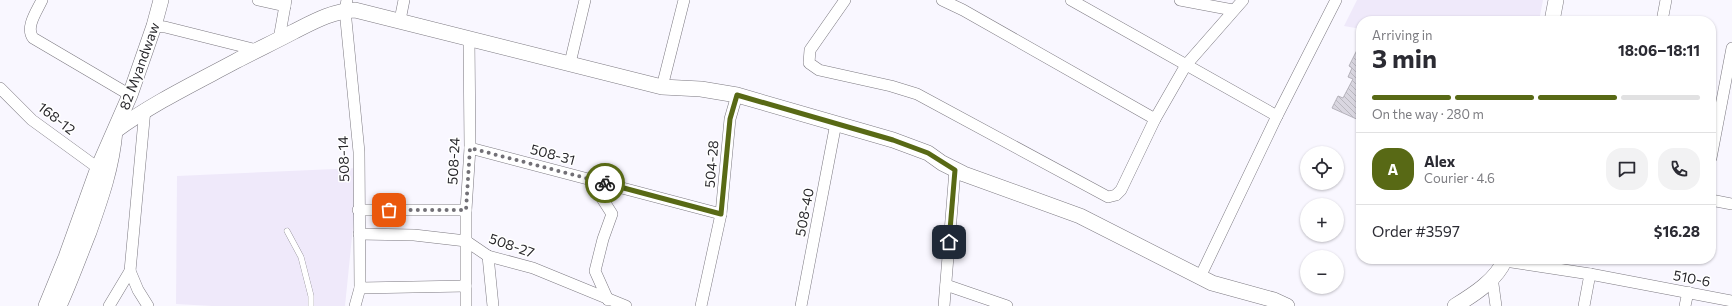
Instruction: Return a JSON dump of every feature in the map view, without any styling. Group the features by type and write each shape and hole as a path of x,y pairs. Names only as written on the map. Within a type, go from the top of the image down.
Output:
{"street":[{"path":"42,0 30,26 29,33 33,38 130,95"},
{"name":"82 Myandwaw","path":"116,131 154,26 161,0"},
{"path":"258,0 285,3 279,39"},
{"path":"400,20 404,0"},
{"path":"570,63 585,0"},
{"path":"662,87 684,0"},
{"path":"845,0 810,50 809,63 819,70 892,86 917,94 1108,197 1116,195 1121,190 1155,119 1186,64 1243,0"},
{"path":"942,0 963,10 1155,119"},
{"path":"1071,0 1277,116"},
{"path":"1180,0 1233,10"},
{"path":"1200,277 1277,116 1336,0"},
{"path":"1553,16 1556,0"},
{"path":"1663,16 1666,0"},
{"path":"46,306 64,263 98,168 116,131 145,109 346,5 366,12 662,87 701,89 737,95 836,123 920,150 955,170 1080,216 1200,277 1224,287 1274,300 1287,306"},
{"name":"508-14","path":"346,5 359,152 358,210 360,288 354,306"},
{"path":"154,26 165,27 253,49 259,49"},
{"name":"508-24","path":"466,306 466,210 470,148 469,38"},
{"path":"1716,103 1732,48"},
{"name":"168-12","path":"0,88 32,120 98,168"},
{"name":"504-28","path":"701,306 721,214 730,119 737,95"},
{"path":"110,306 130,271 145,109"},
{"name":"508-40","path":"801,306 836,123"},
{"path":"59,306 78,260 106,182 114,148 116,131"},
{"name":"508-31","path":"470,148 721,214"},
{"path":"944,306 955,170"},
{"path":"594,180 598,192 612,214 603,239 596,271 608,300"},
{"path":"1716,201 1732,204"},
{"path":"358,210 466,210"},
{"name":"508-27","path":"359,234 414,235 466,241 488,256 533,268 608,300 626,306"},
{"path":"488,256 493,306"},
{"path":"1455,306 1475,293 1492,277 1502,264"},
{"name":"510-6","path":"1529,264 1732,301"},
{"path":"130,271 138,290 148,306"},
{"path":"1584,306 1590,274"},
{"path":"1492,277 1496,306"},
{"path":"946,285 1007,306"},
{"path":"360,288 466,286"},
{"path":"1685,306 1688,292"}],"lane":[{"path":"287,231 300,257 311,296 311,306"}],"shaded area":[{"path":"1357,0 1543,0 1540,16 1356,16 1356,28 1344,26"},
{"path":"359,168 345,306 212,306 176,304 177,176"}],"building":[{"path":"1356,52 1356,119 1332,108 1338,96 1343,98 1353,79 1348,77 1352,68 1349,66"}],"way so far":[{"path":"389,210 466,210 470,148 605,183"}],"route":[{"path":"605,183 721,214 730,119 737,95 893,140 928,153 955,170 949,242"}]}
